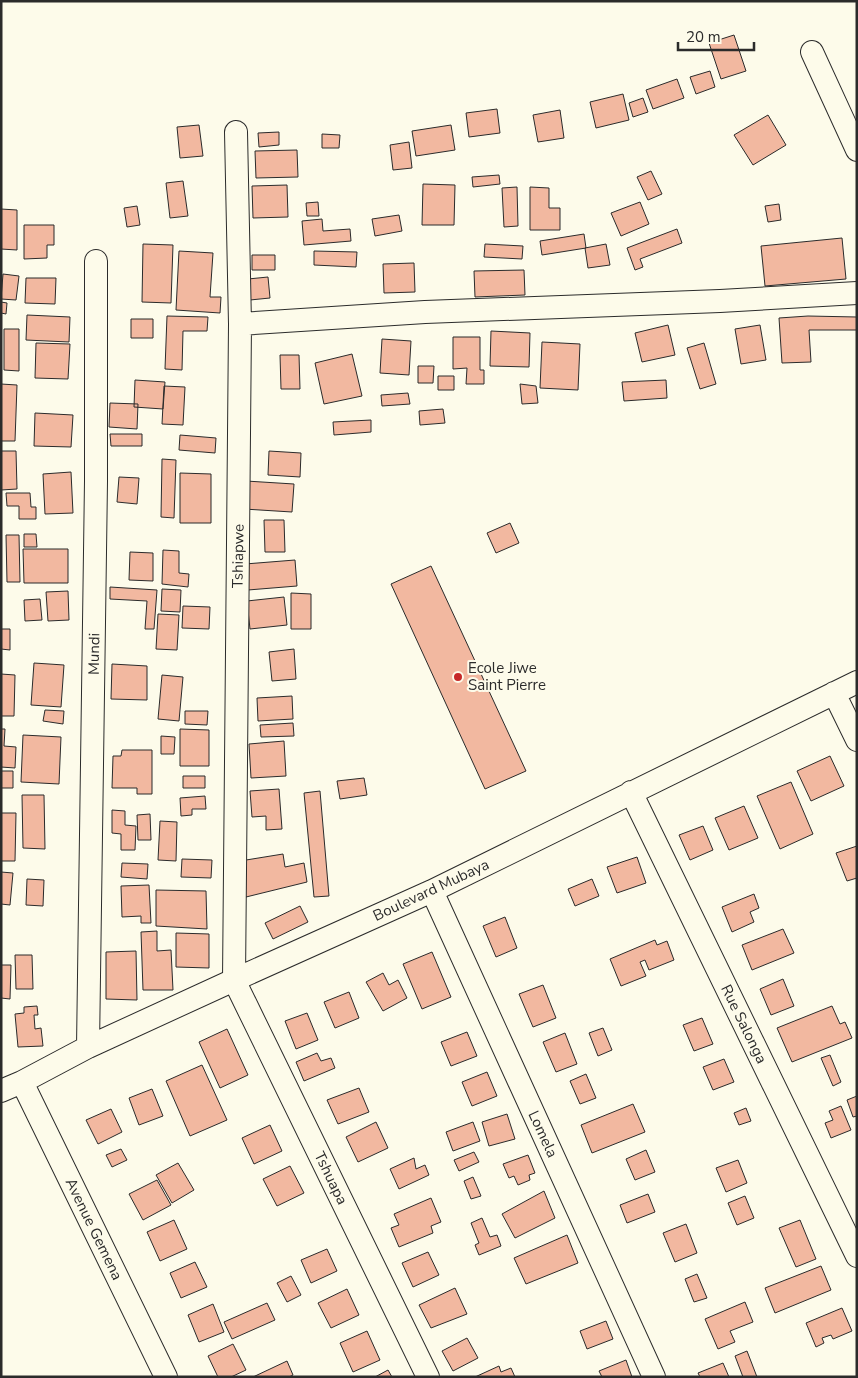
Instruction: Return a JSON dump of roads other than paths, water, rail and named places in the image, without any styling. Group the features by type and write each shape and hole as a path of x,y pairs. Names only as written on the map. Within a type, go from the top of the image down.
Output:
{"street":[{"path":"812,52 857,150"},
{"name":"Tshiapwe","path":"234,980 240,324 236,132"},
{"name":"Mundi","path":"88,1047 96,481 96,261"},
{"path":"240,324 425,312 720,301 857,293"},
{"name":"Boulevard Mubaya","path":"1,1091 88,1047 432,891 857,682"},
{"path":"834,693 857,740"},
{"name":"Rue Salonga","path":"631,792 857,1256"},
{"name":"Lomela","path":"432,891 654,1377"},
{"name":"Tshuapa","path":"234,980 428,1377"},
{"name":"Avenue Gemena","path":"22,1082 166,1377"}],"place":[{"name":"Ecole Jiwe Saint Pierre","path":"458,677"}]}
